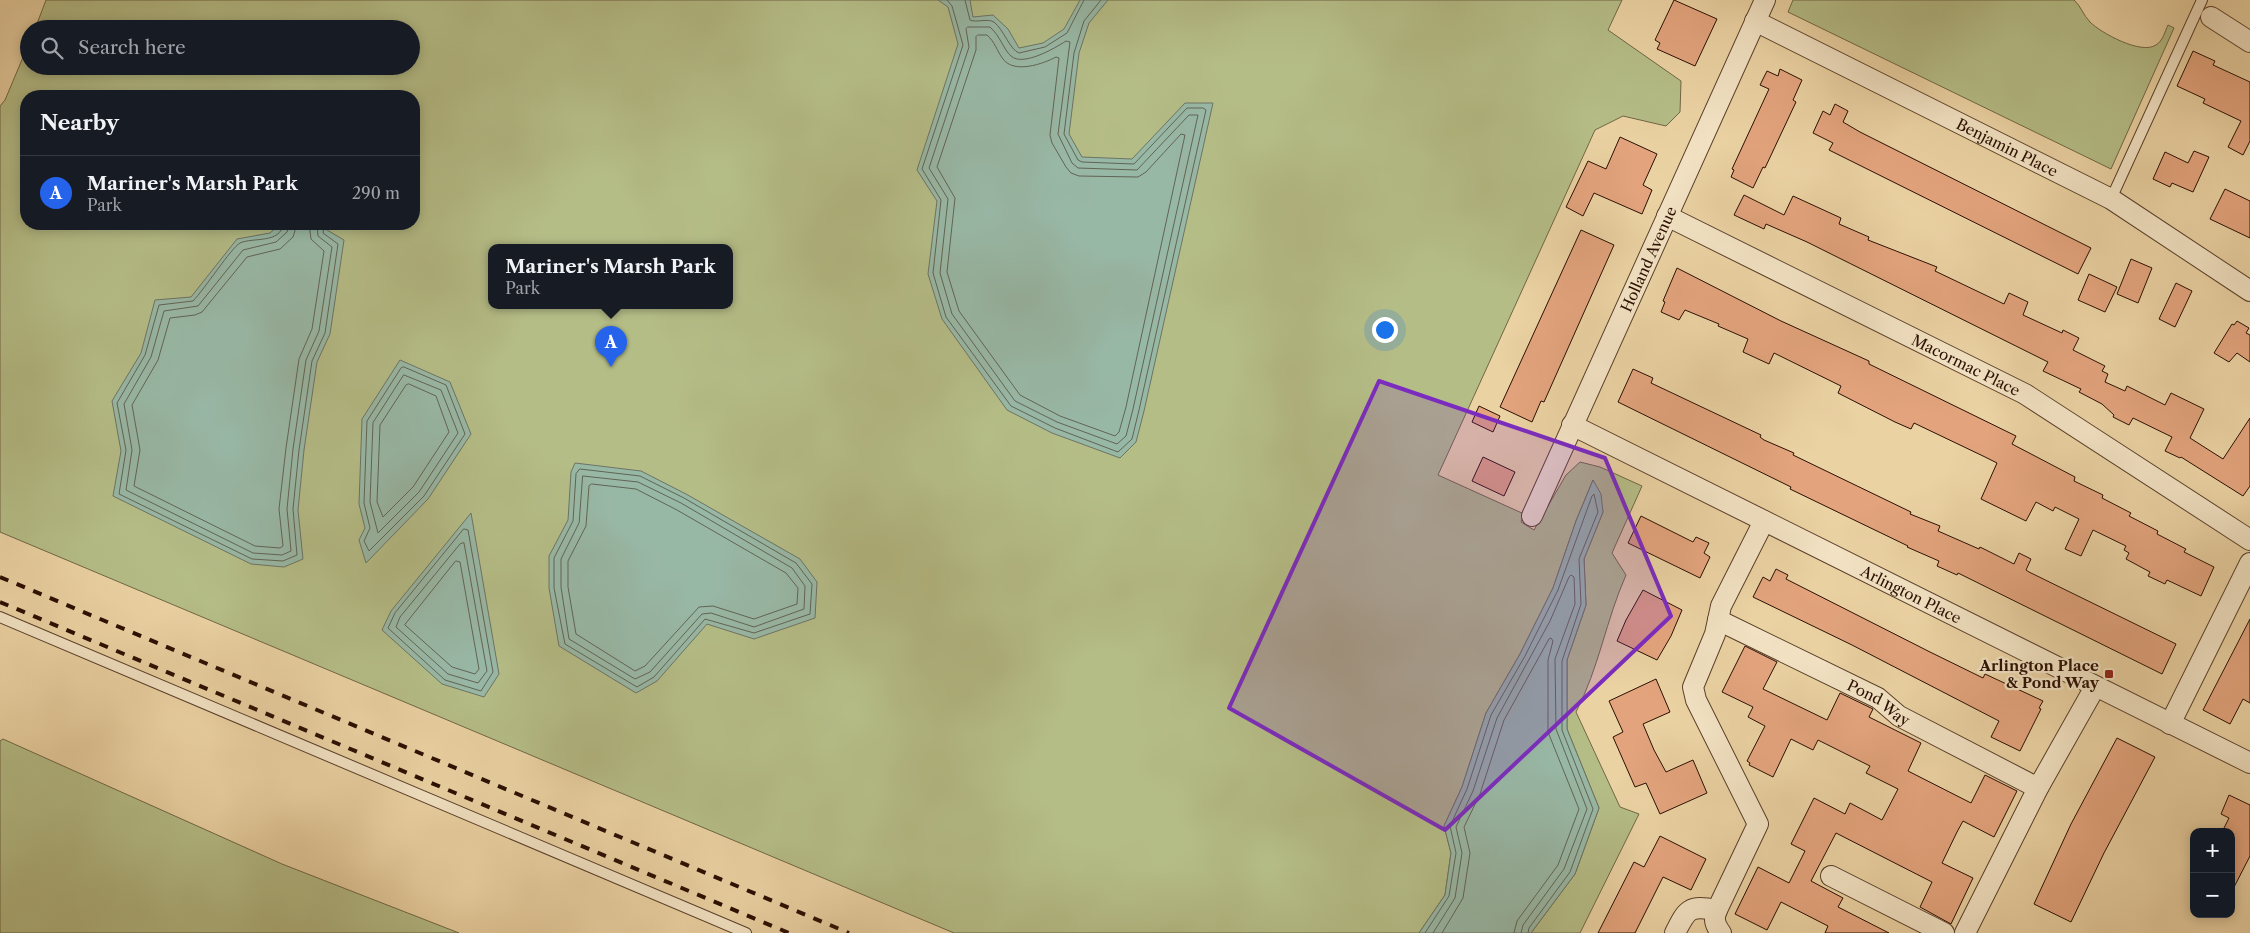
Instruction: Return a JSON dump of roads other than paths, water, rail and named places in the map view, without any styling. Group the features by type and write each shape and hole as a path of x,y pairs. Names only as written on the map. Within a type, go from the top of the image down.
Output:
{"street":[{"name":"Holland Avenue","path":"1532,516 1764,0"},
{"path":"2207,9 2250,42"},
{"name":"Benjamin Place","path":"1755,21 2111,199 2250,292"},
{"name":"Macormac Place","path":"1667,216 2025,394 2250,540"},
{"name":"Arlington Place","path":"1572,425 2250,763"},
{"path":"1721,933 1716,926 1714,917 1758,824 1696,700 1693,687 1698,671 1715,634 1720,606 1764,521"},
{"path":"2170,724 2250,563"},
{"name":"Pond Way","path":"1718,620 1878,698 1899,716 2038,788"},
{"path":"1965,933 2038,788 2095,687"},
{"path":"1831,876 1944,933"},
{"path":"1675,933 1685,912 1691,908 1699,906 1717,910"}],"lane":[{"path":"2111,199 2207,9"},
{"path":"0,617 746,933"}],"water":[{"path":"938,0 970,0 973,17 993,15 1008,29 1019,48 1043,43 1064,29 1080,0 1108,0 1089,23 1079,53 1069,134 1082,157 1132,159 1185,103 1213,103 1136,442 1120,458 1052,433 1007,410 942,319 928,274 937,201 917,170 958,44 948,7"},
{"path":"273,230 327,230 344,240 330,334 317,362 304,450 298,510 303,559 284,567 251,564 113,496 121,451 112,401 141,353 155,300 191,297 237,239 270,233"},
{"path":"400,360 450,382 471,434 428,499 366,563 359,540 365,528 359,504 362,419"},
{"path":"575,463 641,471 686,494 800,559 817,582 815,618 754,639 707,624 657,681 636,693 559,646 549,588 549,556 568,520 571,472"},
{"path":"1593,480 1601,494 1603,512 1584,559 1586,605 1567,660 1567,729 1599,808 1575,874 1531,933 1419,933 1445,895 1451,853 1444,826 1462,787 1486,713 1520,654 1553,588 1576,521"},
{"path":"471,513 499,674 484,697 442,684 382,630 391,611"}],"railway":[{"path":"0,577 849,933"},
{"path":"0,602 789,933"}],"place":[{"name":"Mariner's Marsh Park","path":"611,367"},
{"name":"Arlington Place & Pond Way","path":"2109,674"}]}
